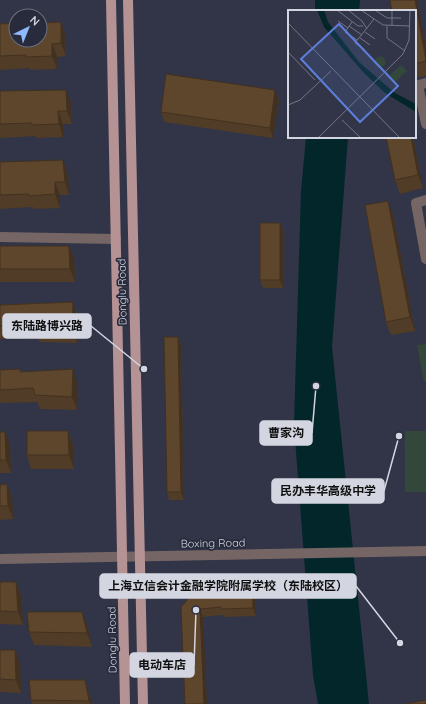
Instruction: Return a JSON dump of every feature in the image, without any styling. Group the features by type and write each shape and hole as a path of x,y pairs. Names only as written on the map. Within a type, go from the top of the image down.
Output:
{"main road":[{"name":"Donglu Road","path":"111,0 125,704"},
{"name":"Donglu Road","path":"128,0 143,704"}],"street":[{"path":"426,83 418,85 426,124"},
{"path":"426,200 416,203 426,259"},
{"path":"0,237 116,239"},
{"name":"Boxing Road","path":"0,558 426,551"}],"shaded area":[{"path":"315,0 360,0 359,10 315,10"},
{"path":"306,138 348,138 332,347 369,704 318,704 313,675 294,425 301,191"},
{"path":"426,344 426,381 424,382 417,345"},
{"path":"405,431 426,431 426,492 405,492"}],"building":[{"path":"390,0 415,0 426,61 416,64 416,10 392,10"},
{"path":"61,22 61,43 52,44 52,56 0,56 0,24 8,24 8,48 48,48 48,23"},
{"path":"166,74 275,90 270,128 161,112"},
{"path":"66,90 67,111 58,111 59,124 0,124 0,91"},
{"path":"386,138 411,138 418,175 395,180"},
{"path":"63,160 65,182 55,182 55,194 29,196 29,194 0,195 0,162"},
{"path":"388,201 410,317 386,322 365,205"},
{"path":"260,223 280,223 280,280 260,280"},
{"path":"0,246 69,246 70,269 0,269"},
{"path":"73,302 72,330 35,329 34,324 0,326 0,305"},
{"path":"164,337 178,337 181,492 167,492"},
{"path":"20,369 20,372 73,369 72,397 35,395 33,388 0,390 0,370"},
{"path":"27,431 68,431 69,455 27,455"},
{"path":"0,432 5,432 6,460 0,460"},
{"path":"7,484 8,506 0,506 0,485"},
{"path":"0,582 16,582 18,612 0,611"},
{"path":"252,584 253,608 221,609 221,607 200,609 204,704 185,704 181,607 196,590 220,588 220,585"},
{"path":"27,612 82,612 87,633 29,632"},
{"path":"0,650 15,650 16,680 0,679"},
{"path":"29,680 85,680 89,701 31,700"},
{"path":"426,700 426,704 405,704"}],"place":[{"name":"东陆路博兴路","path":"144,369"},
{"name":"曹家沟","path":"316,386"},
{"name":"民办丰华高级中学","path":"399,436"},
{"name":"电动车店","path":"196,610"},
{"name":"上海立信会计金融学院附属学校（东陆校区）","path":"400,643"}]}
